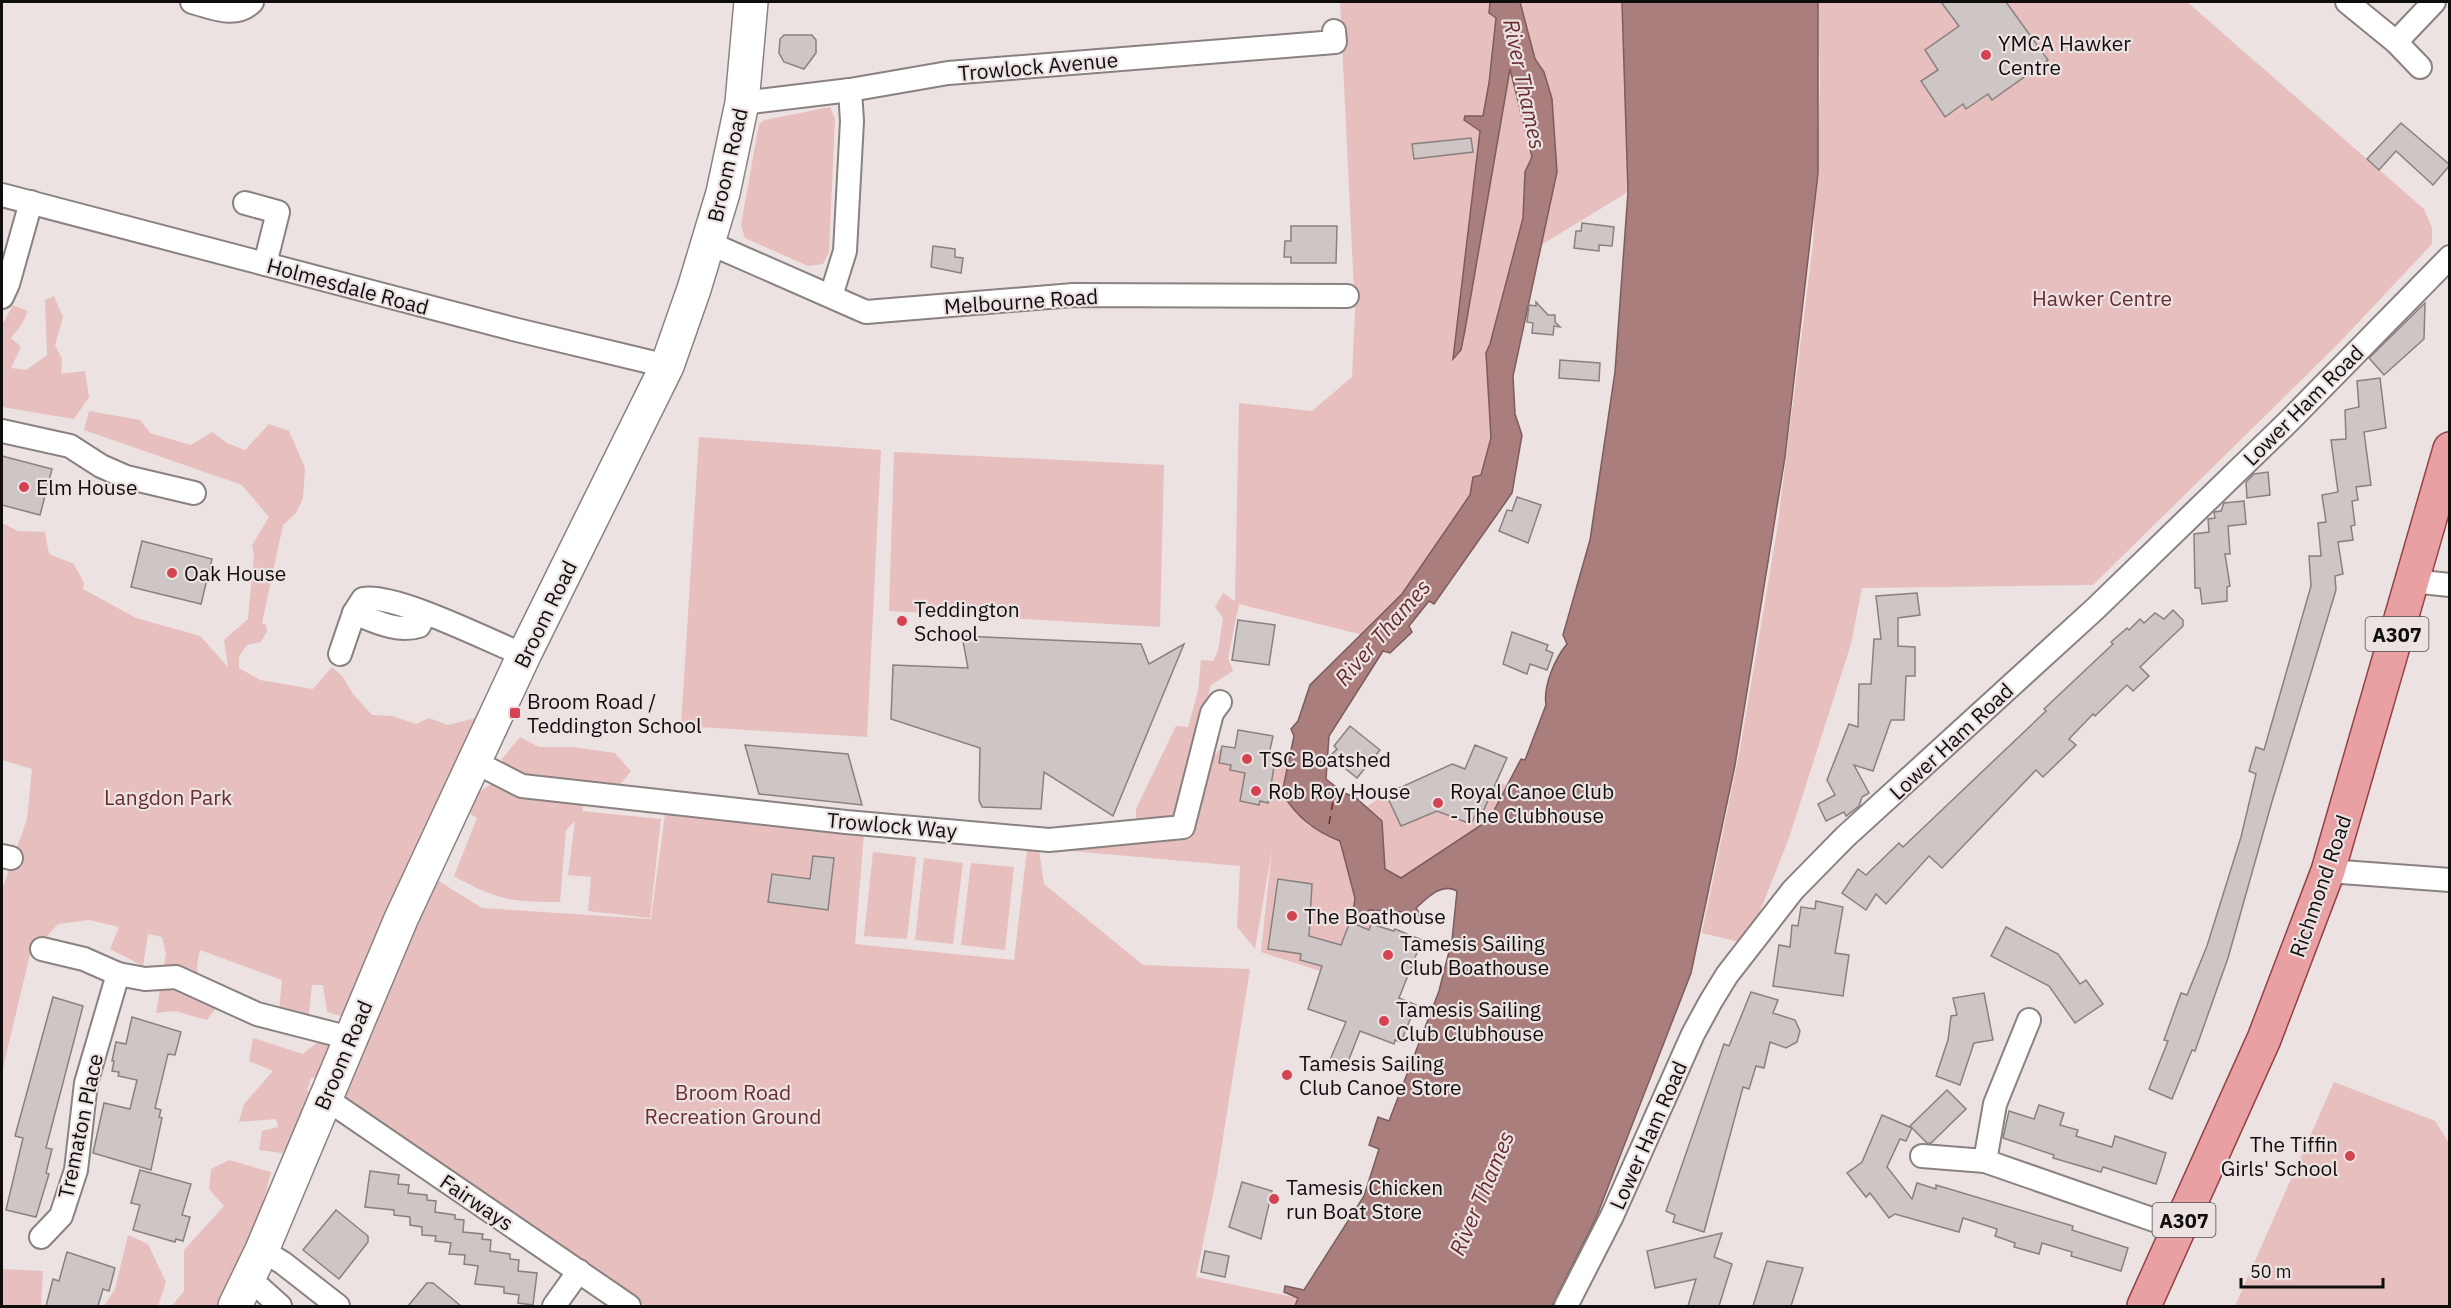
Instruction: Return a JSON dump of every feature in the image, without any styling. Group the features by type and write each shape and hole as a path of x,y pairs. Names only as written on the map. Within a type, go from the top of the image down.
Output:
{"main road":[{"name":"Richmond Road","path":"2144,1306 2264,1040 2328,871 2450,449"}],"street":[{"path":"192,2 226,12 248,6 252,2"},
{"name":"Broom Road","path":"248,1278 401,919 524,655 666,366 709,243 742,103 751,2"},
{"path":"2347,2 2396,42 2420,67"},
{"path":"2396,42 2434,2"},
{"name":"Trowlock Avenue","path":"742,103 850,90 948,73 1335,42"},
{"path":"831,296 845,251 852,120 850,90"},
{"name":"Holmesdale Road","path":"2,195 666,366"},
{"path":"2,297 9,284 31,202"},
{"path":"245,203 278,212 265,264"},
{"name":"Melbourne Road","path":"709,243 866,312 1073,295 1347,297"},
{"name":"Lower Ham Road","path":"1566,1306 1612,1216 1693,1034 1711,1001 1727,975 1793,890 1845,837 2118,587 2290,420 2450,257"},
{"path":"2,430 70,446 101,466 126,477 194,493"},
{"path":"2412,581 2450,585"},
{"path":"340,654 354,613 397,628 419,626 425,614 524,655"},
{"name":"Trowlock Way","path":"475,762 522,786 846,822 1049,840 1184,827 1212,713 1220,702"},
{"path":"2328,871 2450,880"},
{"path":"42,949 84,959 118,974 145,979 176,977 257,1014 350,1038"},
{"name":"Trematon Place","path":"41,1237 61,1216 76,1170 86,1083 118,974"},
{"path":"1986,1161 1995,1104 2029,1020"},
{"name":"Fairways","path":"325,1098 628,1306"},
{"path":"1922,1156 1986,1161 2180,1229"},
{"path":"280,1306 248,1278 283,1263 338,1306"},
{"path":"554,1306 579,1271"}],"green space":[{"path":"1340,2 1490,2 1489,13 1496,18 1483,116 1465,116 1465,120 1480,130 1453,358 1461,350 1465,330 1510,67 1532,157 1525,172 1523,218 1486,353 1491,438 1481,476 1473,478 1470,495 1402,594 1363,635 1239,604 1228,658 1233,671 1211,685 1173,818 1136,826 1136,809 1176,726 1188,727 1198,691 1201,660 1213,661 1218,651 1223,618 1215,607 1223,593 1235,601 1239,403 1312,411 1352,377 1355,312"},
{"path":"1520,2 1622,2 1628,192 1541,245 1557,172 1552,99 1544,72 1535,59"},
{"name":"Hawker Centre","path":"1818,2 2187,2 2424,209 2432,228 2432,244 2337,345 2093,585 1862,588 1851,644 1789,838 1758,916 1739,942 1702,933 1740,749 1777,530 1813,244 1820,84"},
{"path":"830,107 835,119 829,252 823,264 808,266 745,238 741,225 759,124 765,120"},
{"path":"54,296 63,317 55,345 62,359 61,374 85,371 89,397 74,419 2,407 2,325 13,305 28,311 22,324 11,338 21,347 11,368 26,370 47,355 45,300"},
{"name":"Langdon Park","path":"89,411 140,420 150,433 191,445 212,432 227,443 245,450 269,424 289,431 305,468 303,498 296,513 283,525 262,623 266,625 267,631 261,642 247,645 239,656 239,668 260,680 313,689 332,667 343,677 353,694 372,715 392,716 416,724 429,718 448,725 476,718 479,734 351,1019 327,1012 323,985 312,985 308,1022 279,1011 282,980 200,950 197,968 199,981 206,992 219,1004 207,1020 175,1011 156,1013 166,954 162,937 148,934 143,966 110,949 119,927 89,920 58,924 37,947 32,946 2,1072 2,890 27,819 32,769 2,760 2,523 18,531 45,532 49,554 74,564 84,583 83,589 136,618 200,636 228,667 224,640 248,619 254,555 252,545 269,517 242,485 84,430"},
{"path":"699,437 881,450 867,737 681,726"},
{"path":"894,452 1164,465 1160,627 889,611"},
{"path":"520,737 539,747 572,747 615,753 631,771 618,787 585,799 582,811 661,819 650,918 588,911 591,877 568,875 575,821 566,830 560,902 505,898 493,895 454,876 477,818 471,815 468,802 483,789 508,775 502,759"},
{"path":"1222,746 1290,758 1282,793 1308,825 1340,841 1355,898 1353,912 1369,910 1370,918 1361,957 1345,979 1261,952 1272,849 1255,949 1237,927 1240,866 1071,851 1071,843 1189,831 1209,763"},
{"path":"1454,763 1506,785 1489,820 1401,878 1385,868 1382,821 1366,807 1386,794"},
{"name":"Broom Road Recreation Ground","path":"665,814 864,834 855,944 1014,960 1027,850 1039,850 1044,884 1143,965 1250,969 1217,1175 1196,1277 1298,1298 1295,1306 646,1306 336,1096 437,880 482,908 651,919"},
{"path":"873,852 916,857 907,939 864,936"},
{"path":"924,858 963,863 953,944 915,940"},
{"path":"971,863 1014,867 1005,950 961,945"},
{"path":"325,1036 341,1046 327,1076 311,1078 307,1090 317,1101 282,1153 259,1150 262,1131 278,1127 276,1119 239,1122 244,1104 273,1071 249,1061 253,1038 303,1054"},
{"name":"The Tiffin Girls' School","path":"2334,1082 2435,1121 2449,1143 2449,1306 2235,1306"},
{"path":"229,1160 271,1172 259,1219 224,1306 172,1306 184,1291 184,1250 224,1206 209,1189 211,1169"},
{"path":"128,1235 148,1244 166,1282 158,1306 104,1306 115,1289"},
{"path":"2,1269 43,1271 41,1306 2,1306"}],"water":[{"name":"River Thames","path":"1490,2 1520,2 1535,59 1544,72 1552,99 1557,172 1513,376 1515,414 1522,435 1512,493 1434,604 1429,601 1409,626 1412,632 1390,653 1383,651 1329,736 1326,779 1344,793 1355,797 1382,821 1385,869 1401,878 1489,820 1521,759 1525,760 1546,705 1546,689 1551,673 1567,644 1563,635 1590,540 1615,372 1628,192 1622,2 1818,2 1818,173 1785,457 1735,765 1691,973 1596,1218 1552,1306 1295,1306 1298,1298 1284,1292 1285,1286 1304,1290 1364,1196 1379,1149 1369,1145 1378,1117 1389,1121 1439,991 1452,940 1457,891 1451,889 1446,888 1435,892 1425,900 1416,908 1420,914 1415,920 1405,912 1369,910 1362,916 1353,912 1355,898 1340,841 1322,833 1307,822 1282,793 1294,736 1291,729 1298,721 1310,685 1402,594 1470,495 1473,477 1481,475 1491,438 1486,353 1523,218 1525,172 1532,157 1510,69 1465,330 1461,350 1453,359 1480,131 1464,120 1465,116 1483,116 1496,18 1489,13"}],"building":[{"name":"YMCA Hawker Centre","path":"1941,2 2006,2 2048,60 1992,100 1988,94 1966,109 1963,104 1945,117 1921,81 1938,70 1925,50 1959,26"},
{"path":"784,35 812,35 816,40 816,53 804,69 784,62 779,53 780,39"},
{"path":"2401,123 2450,165 2433,185 2396,151 2379,170 2367,159"},
{"path":"1471,138 1473,152 1414,159 1412,144"},
{"path":"1582,223 1614,227 1612,246 1599,245 1599,251 1574,248 1576,231 1581,231"},
{"path":"1291,226 1337,226 1336,263 1291,263 1291,257 1284,257 1285,241 1291,241"},
{"path":"933,246 955,249 955,257 963,258 961,273 931,267"},
{"path":"1536,302 1548,315 1555,315 1555,322 1560,327 1554,326 1553,335 1532,333 1533,323 1527,322 1529,305 1536,306"},
{"path":"2425,303 2424,339 2384,375 2369,358"},
{"path":"1560,360 1600,363 1599,381 1559,378"},
{"path":"2380,378 2386,428 2364,432 2371,485 2356,487 2358,500 2352,501 2355,525 2351,526 2353,540 2338,542 2343,574 2335,576 2336,590 2271,805 2228,958 2195,1051 2192,1050 2172,1099 2149,1089 2168,1041 2164,1040 2181,993 2187,995 2207,946 2241,837 2256,774 2249,771 2256,747 2264,750 2311,586 2309,556 2321,556 2318,523 2326,522 2322,495 2338,492 2331,440 2346,439 2345,410 2359,407 2357,381"},
{"name":"Elm House","path":"2,456 52,469 40,515 2,505"},
{"path":"2268,472 2270,495 2247,498 2246,482 2254,474"},
{"path":"1517,497 1541,505 1528,543 1499,531 1507,510 1512,511"},
{"path":"2244,501 2246,524 2228,526 2230,554 2225,554 2230,586 2227,587 2227,601 2202,604 2200,588 2195,588 2194,534 2209,532 2208,519 2215,518 2214,512 2221,511 2224,503"},
{"name":"Oak House","path":"142,541 212,559 201,604 131,587"},
{"path":"1917,593 1920,615 1898,618 1898,646 1915,647 1915,676 1906,676 1904,720 1891,720 1873,771 1854,765 1869,793 1862,797 1859,806 1846,816 1844,812 1826,821 1818,804 1835,795 1827,780 1849,724 1858,727 1859,684 1871,684 1874,639 1881,639 1876,596"},
{"path":"2173,610 2183,620 2183,626 2140,667 2149,676 2133,691 2127,685 2095,716 2093,714 2069,739 2076,745 2043,777 2036,770 1942,868 1929,856 1886,904 1876,894 1866,910 1842,893 1858,869 1866,875 1899,843 1903,847 2046,711 2044,709 2127,628 2129,630 2140,619 2144,623 2155,613 2164,619"},
{"path":"1238,620 1275,625 1269,665 1232,660"},
{"path":"1512,632 1548,645 1546,650 1553,653 1547,670 1530,664 1527,674 1503,664"},
{"path":"962,636 1141,644 1149,664 1184,644 1113,816 1044,772 1041,809 982,807 979,800 980,748 891,719 893,665 968,668"},
{"path":"1350,726 1380,750 1357,778 1336,761 1338,759 1332,754 1337,749 1334,746"},
{"path":"1238,730 1273,736 1269,754 1276,755 1268,803 1260,801 1259,805 1240,801 1245,773 1230,770 1231,765 1219,763 1222,746 1235,748"},
{"path":"745,745 848,754 862,805 759,794"},
{"name":"Royal Canoe Club - The Clubhouse","path":"1475,745 1507,758 1481,816 1476,814 1471,824 1437,811 1401,826 1386,794 1452,764 1465,769"},
{"path":"813,856 834,858 828,910 768,902 772,874 810,879"},
{"path":"1278,879 1312,884 1309,936 1341,945 1350,922 1369,930 1371,924 1394,931 1395,929 1422,940 1399,998 1416,1005 1401,1042 1395,1040 1394,1044 1360,1031 1344,1072 1327,1067 1346,1022 1308,1009 1322,966 1300,960 1301,954 1268,949"},
{"path":"1816,901 1843,907 1835,953 1849,955 1843,996 1773,986 1779,945 1790,947 1792,925 1798,926 1801,907 1815,909"},
{"path":"2006,927 2058,954 2080,984 2086,980 2103,1004 2075,1023 2049,986 1991,956"},
{"path":"1751,992 1778,1000 1773,1013 1795,1020 1800,1031 1797,1042 1786,1048 1770,1042 1764,1068 1756,1066 1749,1089 1743,1087 1704,1232 1673,1222 1675,1215 1666,1211 1724,1044 1729,1046"},
{"path":"1984,993 1993,1040 1974,1043 1960,1085 1936,1076 1948,1040 1951,1016 1957,1015 1953,998"},
{"path":"53,997 83,1006 46,1148 52,1149 46,1173 49,1174 36,1217 6,1210 23,1138 15,1136"},
{"path":"132,1017 181,1032 175,1055 168,1054 155,1108 161,1110 159,1117 162,1118 151,1170 93,1153 104,1103 130,1109 137,1080 118,1076 119,1072 112,1071 114,1061 112,1061 116,1042 126,1044"},
{"path":"1947,1090 1966,1109 1931,1143 1927,1143 1910,1126"},
{"path":"2039,1105 2064,1113 2060,1125 2078,1130 2076,1136 2112,1147 2115,1136 2166,1153 2156,1184 2103,1167 2101,1172 2053,1158 2054,1155 2003,1138 2009,1111 2034,1119"},
{"path":"1882,1115 1912,1128 1906,1141 1900,1139 1887,1167 1912,1199 1917,1183 1936,1189 1936,1185 2073,1226 2072,1230 2128,1248 2121,1271 2071,1256 2072,1252 2042,1243 2039,1254 2014,1247 2015,1243 1995,1236 1997,1229 1963,1218 1959,1232 1895,1214 1889,1218 1870,1193 1866,1197 1847,1173 1862,1162"},
{"path":"140,1170 191,1184 182,1215 190,1217 183,1241 176,1239 175,1242 133,1230 140,1205 131,1203"},
{"path":"370,1171 399,1175 398,1184 409,1185 408,1193 427,1195 427,1200 436,1201 435,1212 455,1215 455,1219 464,1220 463,1232 483,1234 482,1239 491,1240 490,1251 510,1254 510,1259 519,1260 518,1271 537,1273 533,1305 518,1303 519,1295 504,1293 504,1287 475,1284 478,1266 464,1264 465,1255 449,1254 451,1243 435,1241 436,1236 422,1235 422,1227 410,1225 410,1217 394,1215 394,1210 365,1207"},
{"path":"1242,1182 1272,1191 1261,1239 1229,1227"},
{"path":"336,1210 368,1236 368,1242 339,1279 303,1250"},
{"path":"1722,1233 1714,1257 1732,1264 1719,1306 1688,1306 1696,1279 1655,1288 1647,1251"},
{"path":"1205,1251 1229,1256 1225,1277 1201,1272"},
{"path":"67,1252 115,1268 109,1291 103,1289 98,1306 46,1306 53,1279 59,1281"},
{"path":"1767,1261 1803,1268 1791,1306 1753,1306"},
{"path":"427,1283 433,1283 461,1306 408,1306"}],"ferry route":[{"path":"1329,824 1334,796"}],"place":[{"name":"YMCA Hawker Centre","path":"1986,55"},
{"name":"Elm House","path":"24,487"},
{"name":"Oak House","path":"172,573"},
{"name":"Teddington School","path":"902,621"},
{"name":"Broom Road / Teddington School","path":"515,713"},
{"name":"TSC Boatshed","path":"1247,759"},
{"name":"Rob Roy House","path":"1256,791"},
{"name":"Royal Canoe Club - The Clubhouse","path":"1438,803"},
{"name":"The Boathouse","path":"1292,916"},
{"name":"Tamesis Sailing Club Boathouse","path":"1388,955"},
{"name":"Tamesis Sailing Club Clubhouse","path":"1384,1021"},
{"name":"Tamesis Sailing Club Canoe Store","path":"1287,1075"},
{"name":"The Tiffin Girls' School","path":"2350,1156"},
{"name":"Tamesis Chicken run Boat Store","path":"1274,1199"}]}
